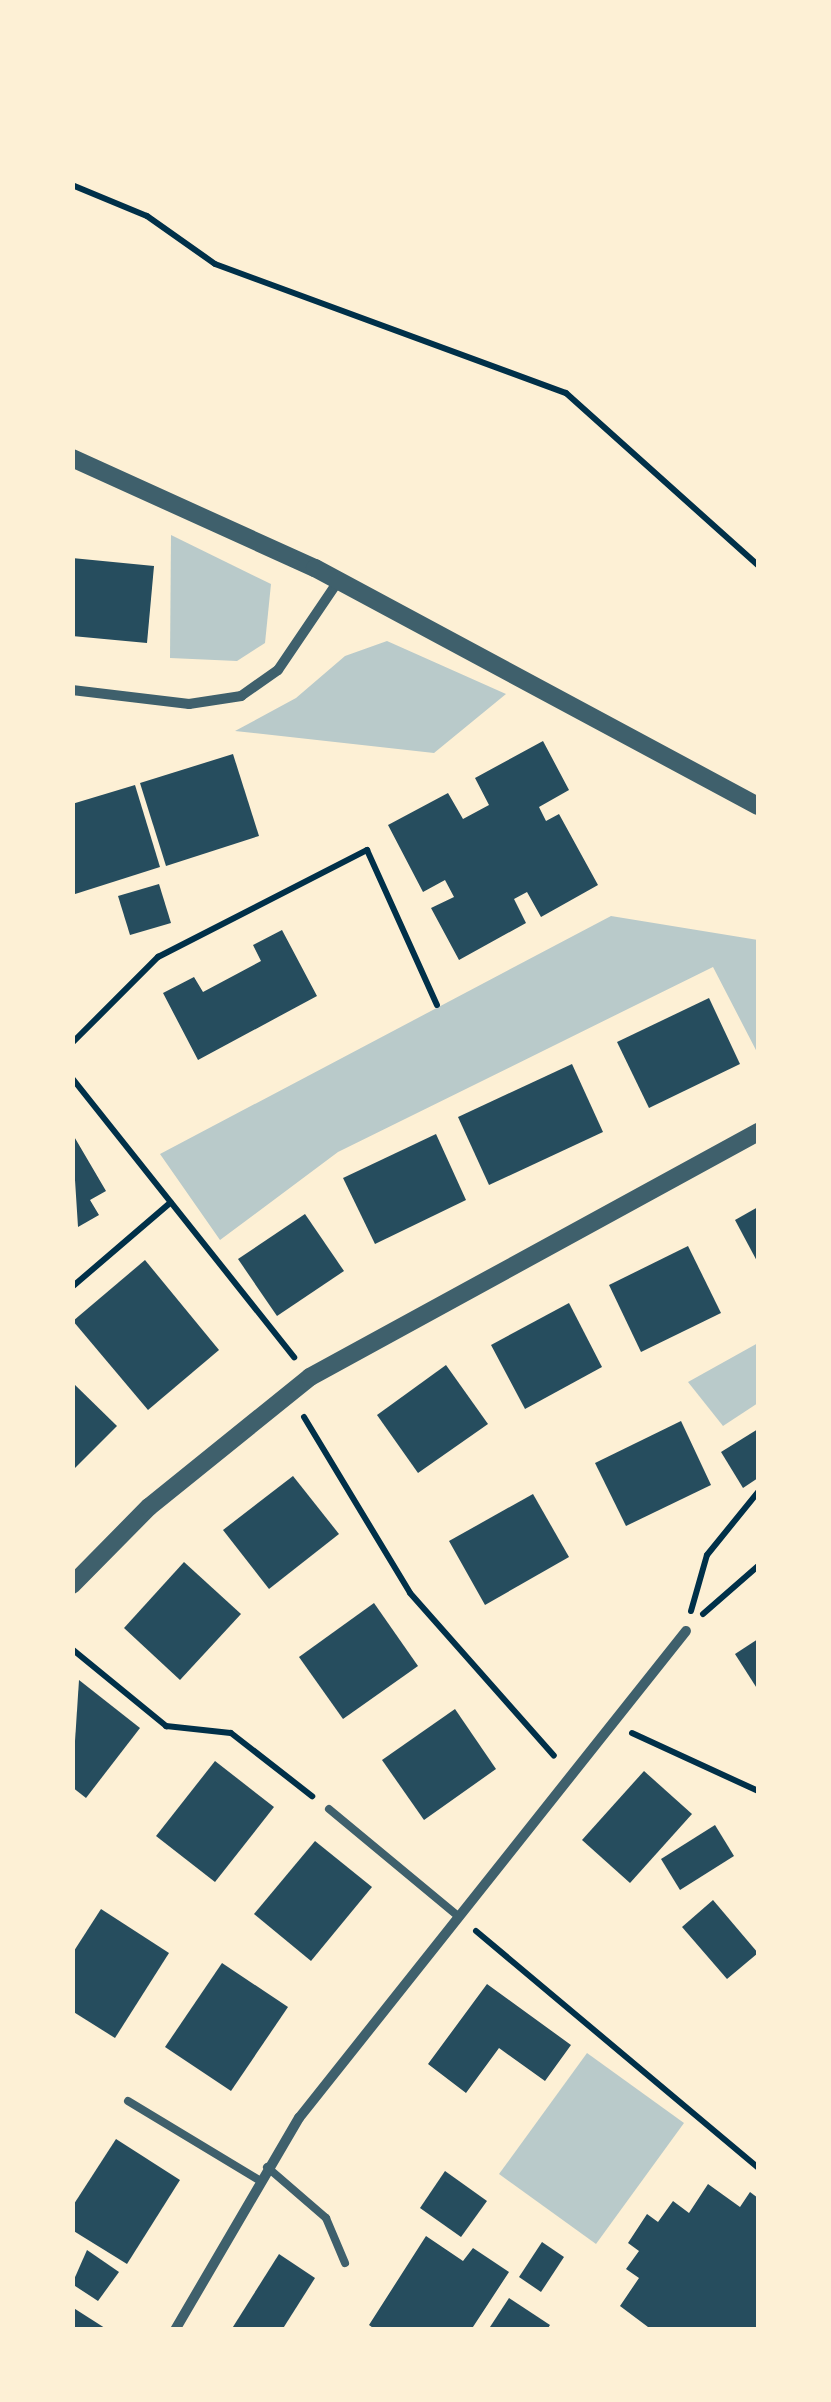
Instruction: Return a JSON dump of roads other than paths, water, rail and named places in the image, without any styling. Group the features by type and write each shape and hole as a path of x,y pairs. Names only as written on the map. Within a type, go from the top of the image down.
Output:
{"street":[{"path":"72,458 339,580 758,806"},
{"path":"72,690 189,704 241,696 278,670 339,580"},
{"path":"72,1585 148,1507 310,1377 758,1132"},
{"path":"175,2330 267,2167 459,1916 686,1631"}],"lane":[{"path":"329,1809 459,1916"},
{"path":"128,2101 259,2180"},
{"path":"267,2167 326,2218 345,2263"}]}
